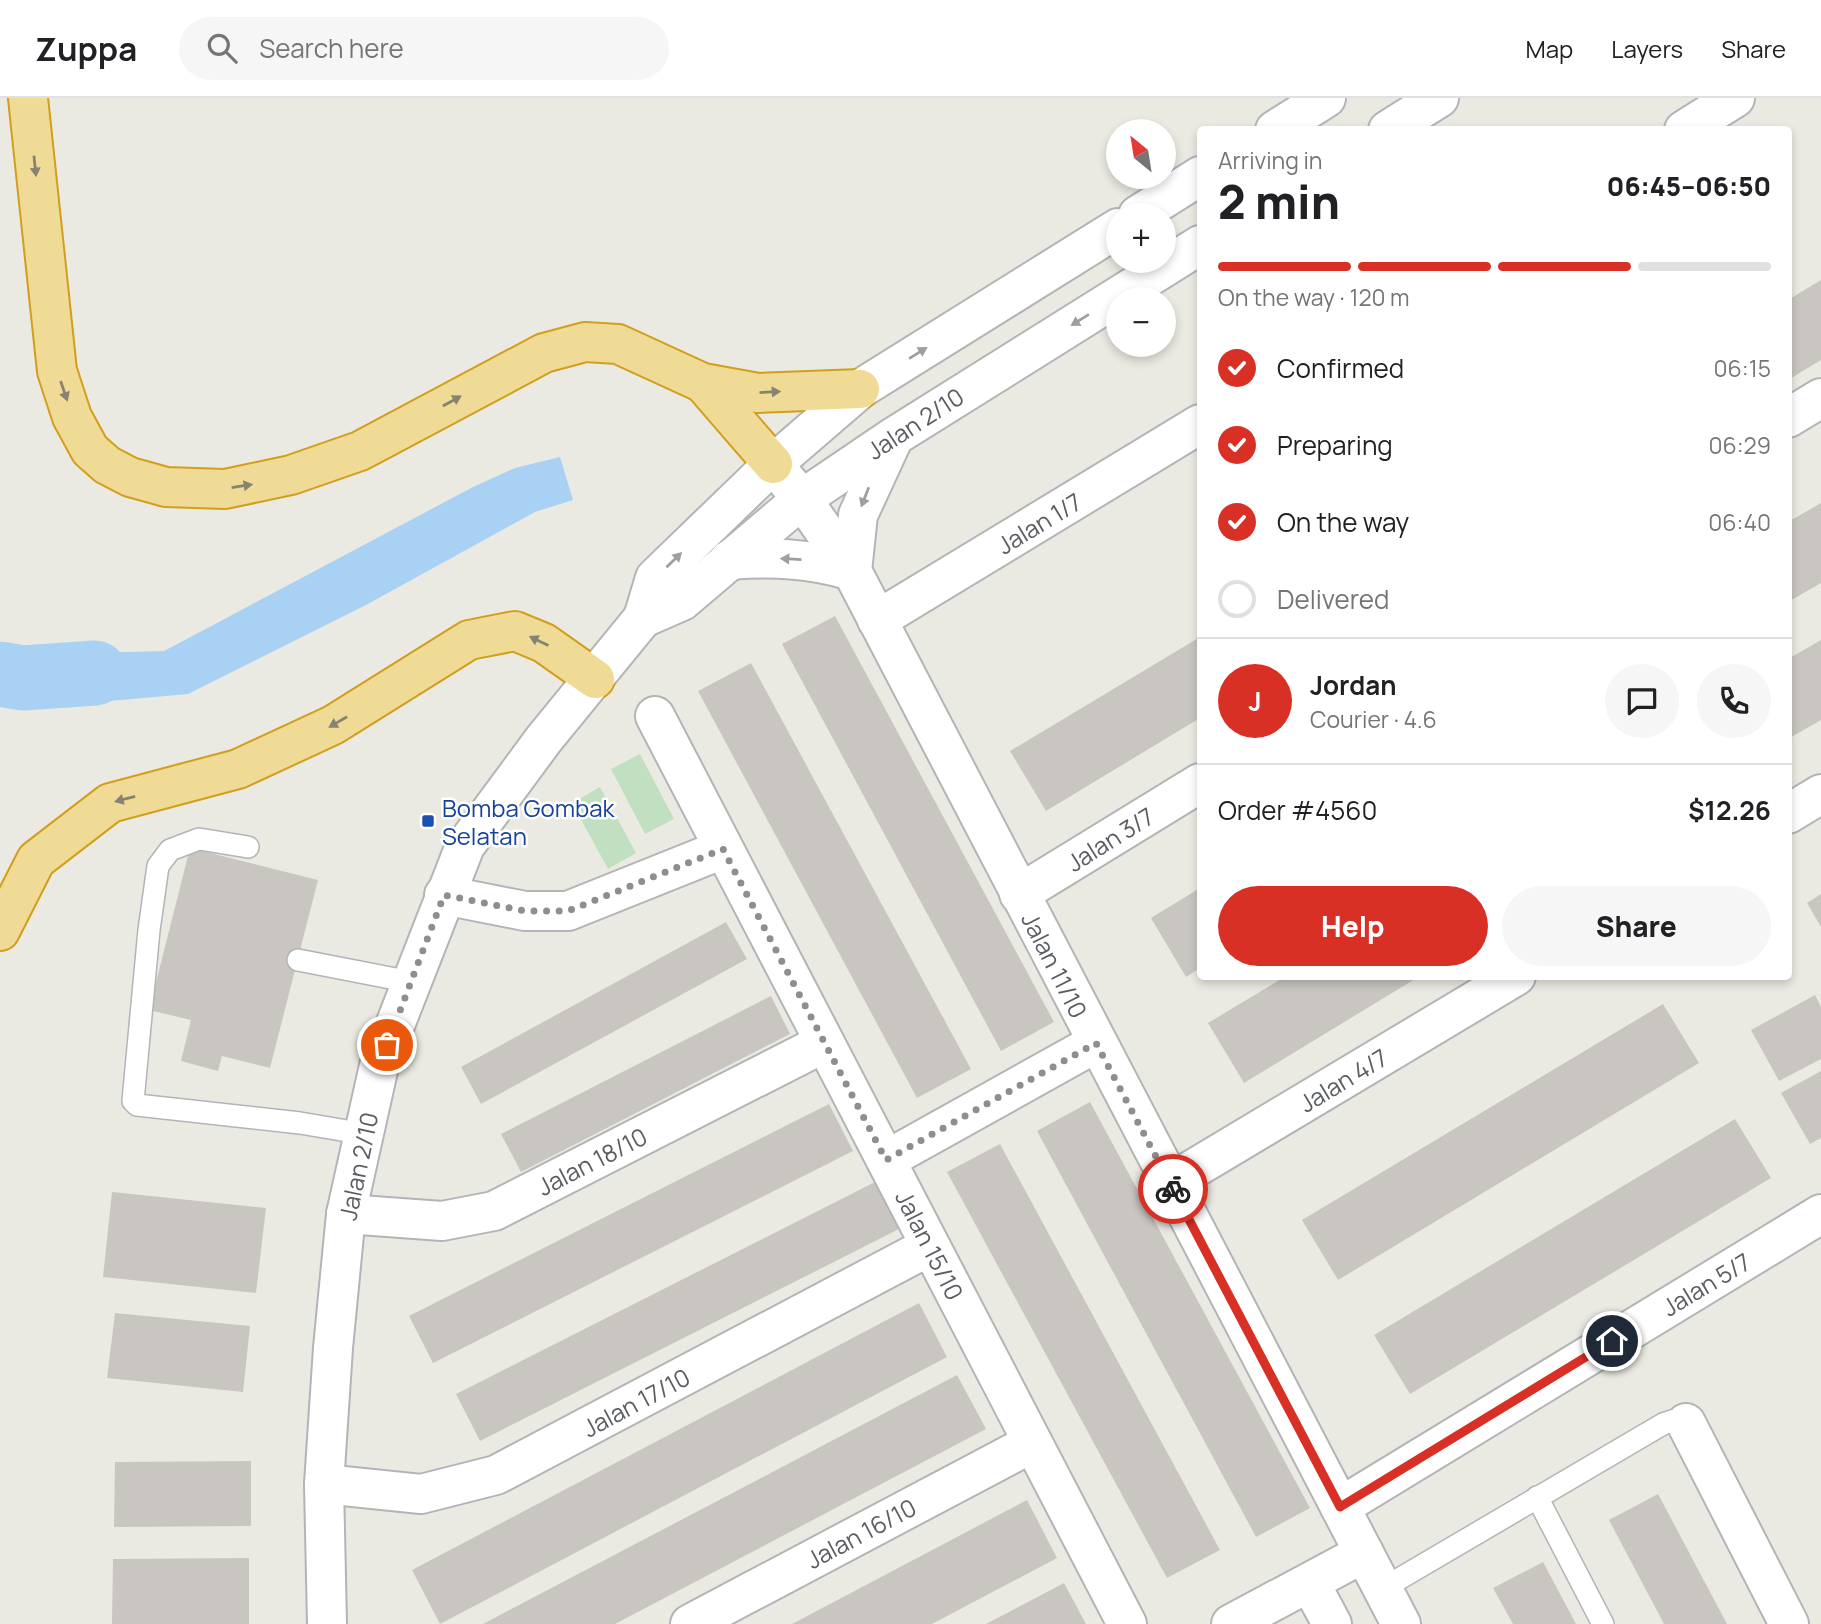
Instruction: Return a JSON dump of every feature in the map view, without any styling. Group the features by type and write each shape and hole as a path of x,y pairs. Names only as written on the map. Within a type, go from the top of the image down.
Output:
{"highway":[{"path":"28,98 57,371 72,417 90,450 107,465 130,477 166,487 225,489 300,472 360,451 544,353 585,342 618,344 703,383 758,393 860,389"},
{"path":"703,383 773,464"},
{"path":"0,931 36,860 110,803 239,769 333,725 469,640 515,631 544,643 595,680"}],"street":[{"path":"1281,126 1325,98"},
{"path":"1394,126 1439,98"},
{"path":"1690,126 1735,98"},
{"path":"1157,203 1197,178"},
{"name":"Jalan 2/10","path":"327,1624 324,1484 346,1214 379,1066 465,846 544,739 595,680 643,618 655,578 773,464 860,389 1106,235"},
{"name":"Jalan 2/10","path":"643,618 682,601 802,499 895,436 1197,247"},
{"path":"1792,416 1821,398"},
{"name":"Jalan 1/7","path":"877,620 1197,426"},
{"path":"729,560 794,559 827,563 852,571 859,515 895,436"},
{"name":"Jalan 11/10","path":"773,464 802,499 852,571 1401,1624"},
{"name":"Jalan 15/10","path":"654,716 1127,1624"},
{"name":"Jalan 3/7","path":"1019,894 1197,785"},
{"path":"1792,812 1821,794"},
{"path":"444,895 525,911 568,911 723,849"},
{"name":"Jalan 4/7","path":"1170,1183 1509,980"},
{"name":"Jalan 18/10","path":"346,1214 442,1221 494,1211 824,1043"},
{"path":"886,1160 1096,1043"},
{"name":"Jalan 5/7","path":"1340,1507 1821,1214"},
{"name":"Jalan 17/10","path":"324,1484 421,1494 496,1475 930,1246"},
{"path":"1686,1423 1790,1624"},
{"name":"Jalan 16/10","path":"690,1624 1032,1443"},
{"path":"1231,1624 1364,1553"},
{"path":"1310,1583 1332,1624"}],"lane":[{"path":"248,847 199,839 170,850 158,866 159,932 133,1101 137,1105 300,1123 365,1134"},
{"path":"298,960 411,982"},
{"path":"1382,1589 1663,1424 1675,1420 1686,1423"},
{"path":"1537,1497 1603,1624"}],"green space":[{"path":"640,754 674,819 645,834 611,769"},
{"path":"600,787 636,853 608,869 572,803"}],"water":[{"path":"560,457 573,500 535,512 366,605 188,694 54,706 4,702 10,655 164,651 473,487 515,468"}],"building":[{"path":"1821,280 1821,360 1792,378 1792,298"},
{"path":"1821,503 1821,583 1792,600 1792,520"},
{"path":"835,616 1054,1022 1001,1051 782,644"},
{"path":"1197,639 1197,720 1046,811 1010,751"},
{"path":"1821,640 1821,720 1792,737 1792,657"},
{"path":"751,663 971,1069 917,1098 698,691"},
{"path":"190,848 318,880 270,1068 222,1056 218,1071 181,1061 191,1020 149,1010"},
{"path":"1197,890 1197,970 1186,977 1151,918"},
{"path":"1821,894 1821,927 1807,903"},
{"path":"726,922 747,959 481,1104 461,1067"},
{"path":"1279,980 1413,980 1244,1083 1208,1023"},
{"path":"1815,995 1821,1007 1821,1059 1779,1081 1751,1030"},
{"path":"771,996 790,1034 521,1172 501,1134"},
{"path":"1663,1004 1699,1063 1338,1280 1302,1220"},
{"path":"1821,1071 1821,1138 1810,1144 1781,1093"},
{"path":"1090,1102 1310,1508 1256,1537 1037,1131"},
{"path":"829,1104 853,1151 433,1363 409,1316"},
{"path":"1735,1119 1771,1178 1410,1394 1374,1335"},
{"path":"1000,1144 1220,1550 1167,1578 947,1172"},
{"path":"875,1182 899,1229 480,1441 456,1394"},
{"path":"112,1192 266,1208 256,1293 103,1277"},
{"path":"919,1303 947,1357 440,1624 412,1570"},
{"path":"115,1313 250,1326 243,1392 107,1378"},
{"path":"957,1375 986,1429 615,1624 483,1624"},
{"path":"251,1461 251,1526 114,1527 115,1462"},
{"path":"1658,1494 1727,1624 1664,1624 1609,1520"},
{"path":"1027,1500 1057,1558 932,1624 792,1624"},
{"path":"249,1558 249,1624 112,1624 113,1559"},
{"path":"1543,1562 1576,1624 1513,1624 1493,1588"},
{"path":"1064,1583 1086,1624 986,1624"}],"waterway":[{"path":"0,674 23,678 95,673"}],"way so far":[{"path":"387,1045 444,895 525,911 568,911 723,849 886,1160 1096,1043 1173,1189"}],"place":[{"name":"Bomba Gombak Selatan","path":"428,821"}],"route":[{"path":"1173,1189 1340,1507 1612,1341"}]}
